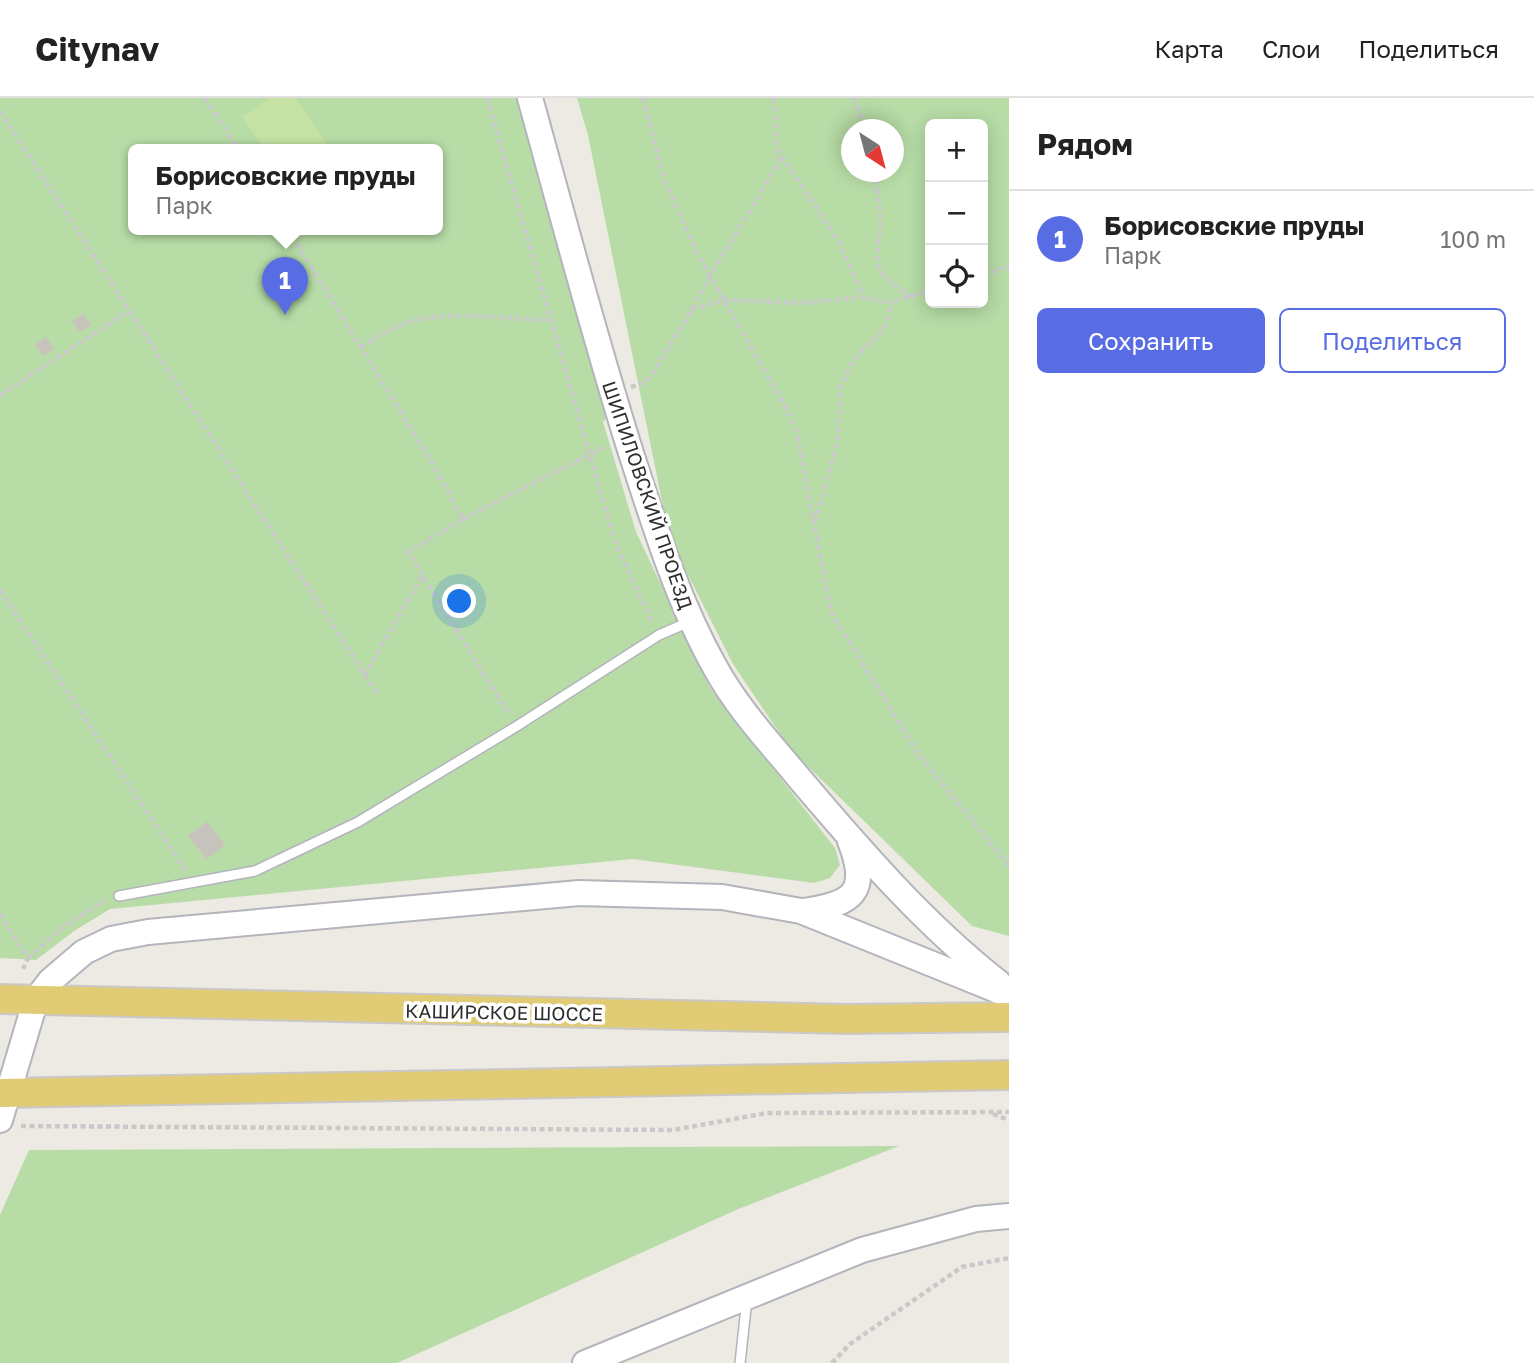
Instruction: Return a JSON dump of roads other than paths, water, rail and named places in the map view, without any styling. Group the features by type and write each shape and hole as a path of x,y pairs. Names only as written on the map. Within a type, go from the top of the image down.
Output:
{"main road":[{"name":"ШИПИЛОВСКИЙ ПРОЕЗД","path":"530,98 603,363 657,535 691,621 717,671 746,712 849,837 950,941 1009,993"},
{"path":"801,912 832,907 849,900 856,891 858,862 849,837"},
{"path":"7,1123 4,1093 36,999 50,981 84,952 111,939 148,932 579,893 722,897 801,912 1009,993"},
{"name":"КАШИРСКОЕ ШОССЕ","path":"0,999 846,1019 1009,1017"},
{"path":"4,1093 1009,1075"},
{"path":"585,1363 862,1250 976,1219 1009,1216"}],"lane":[{"path":"119,896 255,871 358,822 517,726 659,635 691,621"},
{"path":"740,1363 747,1297"}],"place":[{"name":"Борисовские пруды","path":"285,315"}]}
